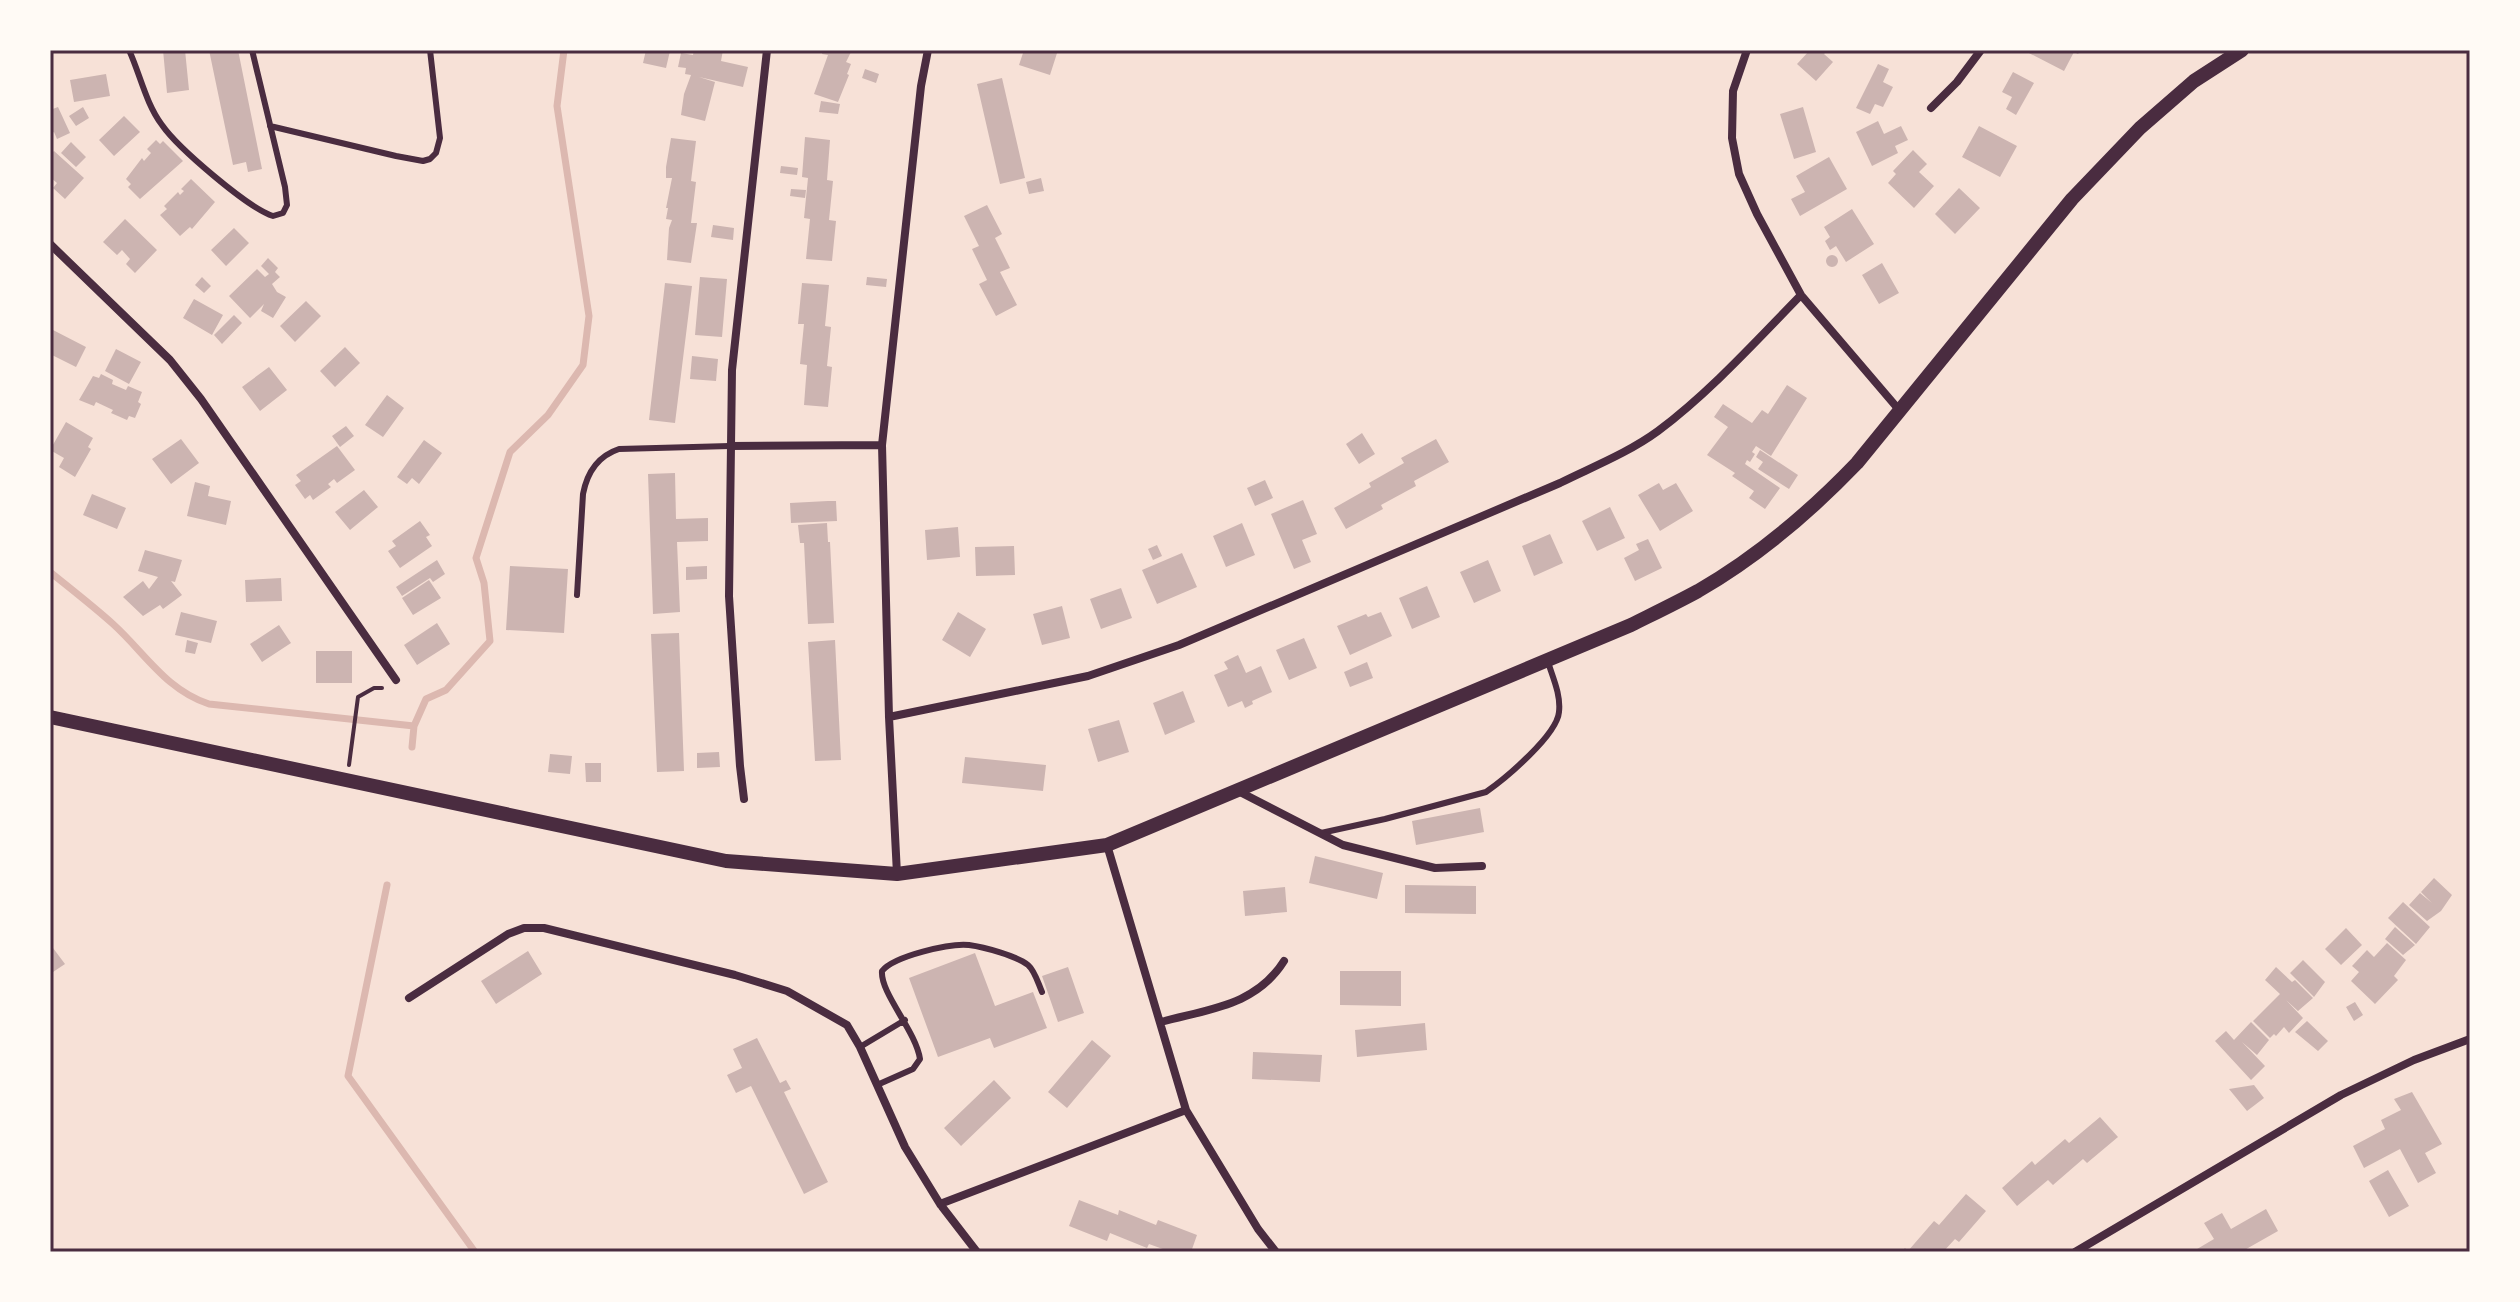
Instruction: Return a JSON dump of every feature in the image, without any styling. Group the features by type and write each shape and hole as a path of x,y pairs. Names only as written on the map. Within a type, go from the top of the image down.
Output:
{"street":[{"path":"744,799 729,596 732,370 767,50"},
{"path":"897,874 889,717 882,445 921,86 928,50"},
{"path":"1747,50 1733,91 1732,138 1739,174 1801,295 1900,411"},
{"path":"1931,108 1957,82 1981,50"},
{"path":"50,717 726,861 897,874 1107,845 1631,625 1700,590 1776,538 1819,503 1857,463 2072,199 2140,128 2194,81 2242,50"},
{"path":"50,244 170,360 201,399 396,680"},
{"path":"889,717 1088,676 1179,645 1560,483 1655,433 1734,364 1801,295"},
{"path":"730,446 882,445"},
{"path":"1237,790 1343,845 1435,868 1482,866"},
{"path":"1107,845 1186,1110 1258,1229 1276,1252"},
{"path":"409,998 508,934 524,928 544,928 735,975 787,991 847,1025 905,1147 940,1204 977,1252"},
{"path":"1161,1022 1244,999 1266,984 1284,961"},
{"path":"2075,1252 2341,1095 2414,1060 2470,1039"},
{"path":"940,1204 1186,1110"}],"lane":[{"path":"129,50 161,124 249,204 273,216 283,213 287,205 252,50"},
{"path":"270,126 396,156 423,161 430,159 436,153 440,138 430,50"},
{"path":"577,595 585,480 602,457 619,449 730,446"},
{"path":"1321,833 1486,792 1498,783 1529,755 1557,721 1559,703 1548,660"},
{"path":"877,1085 913,1069 919,1062 920,1053 883,983 882,971 890,963 935,948 968,945 1018,958 1031,967 1042,992"},
{"path":"860,1047 905,1020"}],"path":[{"path":"352,743 358,697 374,688 388,687 396,680"}],"building":[{"path":"163,50 185,50 189,90 167,93"},
{"path":"209,50 238,50 262,169 248,172 246,162 233,165"},
{"path":"646,50 670,51 666,68 643,63"},
{"path":"694,50 723,50 721,61 748,67 743,87 699,77 715,82 705,121 681,115 691,75 685,74 686,68 678,67 681,53 693,55"},
{"path":"823,50 852,50 846,62 851,64 849,75 838,102 814,94 828,55 822,54"},
{"path":"1024,50 1058,50 1050,75 1019,65"},
{"path":"1810,50 1828,50 1824,54 1833,62 1816,81 1797,64"},
{"path":"2023,50 2081,50 2078,54 2074,52 2064,71"},
{"path":"1878,64 1889,69 1883,82 1893,87 1883,107 1875,104 1870,114 1856,108"},
{"path":"865,69 879,74 876,83 862,78"},
{"path":"2013,72 2034,83 2016,115 2006,109 2012,97 2002,92"},
{"path":"106,74 110,96 74,102 70,80"},
{"path":"1002,78 1025,178 1000,184 977,84"},
{"path":"821,101 840,104 838,114 819,112"},
{"path":"58,107 70,133 57,139 54,132 50,134 50,110"},
{"path":"83,107 89,118 76,126 69,116"},
{"path":"1803,107 1816,152 1794,159 1780,114"},
{"path":"124,116 140,132 114,156 99,140"},
{"path":"1878,121 1884,134 1901,126 1908,140 1895,146 1898,153 1872,166 1856,132"},
{"path":"1979,126 2017,146 2000,177 1962,157"},
{"path":"805,137 830,140 827,180 833,181 829,220 836,221 832,261 806,259 810,219 804,218 808,178 802,177"},
{"path":"671,138 696,141 691,181 696,182 691,223 697,223 691,263 667,260 672,220 666,219 666,208 672,178 666,178 666,167"},
{"path":"156,140 160,144 163,141 183,161 140,199 128,187 131,184 126,179 142,158 144,161 151,153 147,149"},
{"path":"71,142 86,157 76,167 61,153"},
{"path":"1913,150 1927,164 1919,172 1934,186 1914,208 1888,183 1896,174 1893,171"},
{"path":"54,151 84,178 65,199 53,188 57,183 50,177 50,155"},
{"path":"1829,157 1847,189 1800,216 1791,199 1805,192 1796,176"},
{"path":"781,166 798,168 797,175 780,173"},
{"path":"1041,178 1044,191 1029,194 1026,182"},
{"path":"191,179 215,202 192,229 190,227 180,236 160,215 167,209 164,206 178,192 180,195 184,191 181,189"},
{"path":"1959,188 1980,208 1955,234 1935,214"},
{"path":"791,189 806,190 805,198 790,196"},
{"path":"987,205 1002,234 995,238 1010,268 1000,272 1017,305 996,316 979,284 987,280 972,249 979,246 964,216"},
{"path":"1852,209 1874,244 1846,262 1836,246 1830,250 1825,241 1830,237 1824,227"},
{"path":"125,219 157,250 135,273 126,264 130,259 122,250 117,255 103,242"},
{"path":"713,225 734,228 733,240 711,237"},
{"path":"234,228 249,243 226,266 211,250"},
{"path":"1832,255 1838,261 1832,267 1826,261"},
{"path":"268,258 278,268 275,272 280,277 272,284 277,292 286,297 273,318 261,311 264,304 250,318 229,296 257,269 265,277 269,274 261,266"},
{"path":"1882,263 1899,293 1879,304 1862,275"},
{"path":"202,277 211,286 204,293 195,285"},
{"path":"700,277 727,279 722,337 695,335"},
{"path":"867,277 887,279 886,287 866,285"},
{"path":"665,283 692,286 675,423 649,420"},
{"path":"802,283 829,285 825,326 831,327 827,366 832,367 828,407 804,405 807,365 800,364 804,324 798,324"},
{"path":"194,299 223,315 212,335 183,318"},
{"path":"306,301 321,316 295,342 280,326"},
{"path":"234,315 242,323 222,344 214,335"},
{"path":"53,330 86,347 76,367 50,354"},
{"path":"345,347 360,363 335,387 320,371"},
{"path":"116,349 141,362 129,384 105,371"},
{"path":"692,356 718,359 716,381 690,379"},
{"path":"269,367 287,390 260,411 242,387"},
{"path":"101,374 113,380 112,384 142,392 135,418 129,416 127,420 96,402 94,406 79,400 93,376 99,378"},
{"path":"1787,385 1807,398 1771,456 1756,446 1752,452 1755,454 1745,464 1780,488 1765,509 1749,498 1754,491 1732,476 1735,473 1707,455 1728,427 1714,417 1723,404 1752,423 1762,410 1768,414"},
{"path":"387,395 404,408 383,437 365,425"},
{"path":"66,422 93,438 88,447 91,449 75,477 59,467 64,458 50,450"},
{"path":"346,426 354,436 340,447 332,436"},
{"path":"1362,433 1375,454 1359,464 1346,444"},
{"path":"181,439 199,463 171,484 152,459"},
{"path":"1436,439 1449,462 1414,481 1416,486 1381,505 1383,509 1346,529 1334,508 1404,463 1401,458"},
{"path":"424,440 442,453 419,484 412,478 407,484 397,477"},
{"path":"337,446 355,470 337,483 334,479 328,484 331,487 313,500 310,495 305,499 295,485 301,481 296,475"},
{"path":"1760,450 1798,475 1789,489 1758,469 1763,462 1756,457"},
{"path":"675,473 676,519 708,518 708,541 677,542 680,612 653,614 648,474"},
{"path":"1265,480 1273,498 1255,506 1247,488"},
{"path":"195,482 210,486 208,496 231,501 226,525 187,516"},
{"path":"1659,483 1663,490 1676,483 1693,511 1660,531 1638,495"},
{"path":"364,490 378,507 350,530 335,512"},
{"path":"92,494 126,508 117,529 83,515"},
{"path":"1303,500 1317,534 1302,540 1311,562 1294,569 1271,514"},
{"path":"836,501 837,521 791,523 790,503"},
{"path":"1610,507 1625,538 1597,551 1582,521"},
{"path":"420,521 430,535 426,537 432,546 400,568 388,551 396,546 392,541"},
{"path":"827,523 834,623 808,624 804,543 800,543 798,525"},
{"path":"1242,523 1255,555 1226,567 1213,536"},
{"path":"958,527 960,557 927,560 925,530"},
{"path":"1550,534 1563,563 1534,576 1522,546"},
{"path":"1648,539 1662,568 1635,581 1624,558 1639,550 1636,544"},
{"path":"1157,545 1162,556 1153,560 1148,549"},
{"path":"1014,546 1015,575 976,576 975,547"},
{"path":"145,550 182,560 175,582 171,581 182,595 163,609 160,605 143,616 123,597 143,581 149,589 158,577 138,571"},
{"path":"1182,553 1197,587 1157,604 1142,570"},
{"path":"437,560 445,574 433,582 430,578 402,596 396,587"},
{"path":"1488,560 1501,591 1474,603 1460,572"},
{"path":"510,566 568,569 564,633 506,630"},
{"path":"707,566 707,579 686,580 686,567"},
{"path":"281,578 282,601 246,602 245,580"},
{"path":"429,580 441,598 413,615 402,598"},
{"path":"1427,586 1440,617 1412,629 1399,598"},
{"path":"1121,588 1132,618 1101,629 1090,599"},
{"path":"1062,606 1070,638 1042,645 1033,614"},
{"path":"181,612 217,621 211,643 175,635"},
{"path":"958,612 986,629 970,657 942,640"},
{"path":"1381,612 1392,636 1350,655 1337,626 1366,614 1368,617"},
{"path":"437,623 450,644 417,665 404,645"},
{"path":"279,625 291,643 262,662 250,644"},
{"path":"679,633 684,771 657,772 651,634"},
{"path":"1304,638 1317,668 1289,680 1276,650"},
{"path":"187,640 198,643 195,654 185,652"},
{"path":"835,640 841,760 815,761 808,642"},
{"path":"316,651 352,651 352,683 316,683"},
{"path":"1238,655 1246,673 1261,666 1272,692 1252,701 1253,704 1245,708 1242,701 1228,707 1214,675 1228,669 1224,662"},
{"path":"1367,662 1373,678 1350,687 1344,672"},
{"path":"1183,691 1195,722 1165,735 1153,703"},
{"path":"1119,720 1129,752 1098,762 1088,729"},
{"path":"719,752 720,767 697,768 697,753"},
{"path":"550,754 572,756 570,774 548,772"},
{"path":"965,757 1046,765 1043,791 962,783"},
{"path":"585,763 601,763 601,782 586,782"},
{"path":"1480,808 1484,832 1416,845 1412,821"},
{"path":"1315,856 1383,873 1377,899 1309,883"},
{"path":"2434,878 2452,895 2441,911 2427,921 2409,905 2420,893 2432,903 2421,892"},
{"path":"1405,885 1476,886 1476,914 1405,913"},
{"path":"1285,887 1287,912 1245,916 1243,891"},
{"path":"2403,902 2430,927 2416,944 2388,918"},
{"path":"2395,927 2415,945 2403,955 2385,939"},
{"path":"2346,928 2362,945 2341,965 2325,949"},
{"path":"2387,943 2406,960 2394,976 2398,980 2375,1004 2351,981 2359,972 2352,966 2367,950 2374,957"},
{"path":"50,944 65,964 50,974"},
{"path":"528,951 542,974 496,1004 481,981"},
{"path":"975,953 995,1006 1033,992 1047,1028 994,1048 990,1038 938,1057 909,978"},
{"path":"2303,960 2325,982 2314,997 2290,973"},
{"path":"1068,967 1084,1013 1058,1022 1042,976"},
{"path":"2276,967 2313,998 2298,1011 2286,1000 2303,1018 2289,1033 2284,1027 2270,1038 2253,1021 2280,994 2265,980"},
{"path":"1340,971 1401,971 1401,1006 1340,1005"},
{"path":"2355,1002 2363,1015 2354,1021 2346,1007"},
{"path":"2307,1021 2328,1041 2318,1051 2295,1032"},
{"path":"2251,1022 2269,1040 2257,1055 2242,1042 2265,1066 2251,1080 2215,1041 2226,1031 2234,1040"},
{"path":"1425,1023 1427,1050 1357,1057 1355,1030"},
{"path":"757,1038 780,1083 786,1080 791,1089 784,1092 828,1182 804,1194 751,1086 736,1093 727,1075 742,1068 733,1049"},
{"path":"1092,1040 1111,1056 1067,1108 1048,1092"},
{"path":"1253,1052 1322,1055 1320,1082 1252,1079"},
{"path":"994,1080 1011,1098 961,1146 944,1128"},
{"path":"2254,1085 2264,1098 2247,1111 2229,1089"},
{"path":"2412,1092 2442,1144 2425,1153 2436,1173 2418,1183 2400,1149 2364,1168 2353,1146 2385,1129 2381,1120 2401,1110 2394,1099"},
{"path":"2100,1117 2118,1137 2087,1163 2083,1159 2053,1185 2048,1180 2017,1206 2002,1188 2032,1161 2035,1165 2065,1139 2069,1143"},
{"path":"2388,1170 2409,1206 2389,1217 2369,1181"},
{"path":"1966,1194 1986,1211 1959,1242 1955,1239 1943,1252 1901,1252 1905,1248 1908,1251 1934,1221 1939,1225"},
{"path":"1079,1200 1118,1215 1119,1210 1156,1225 1158,1220 1197,1235 1191,1252 1171,1252 1149,1244 1147,1248 1110,1233 1107,1241 1069,1226"},
{"path":"2266,1209 2278,1231 2241,1252 2192,1252 2214,1239 2204,1223 2222,1213 2231,1229"}],"waterway":[{"path":"412,747 414,726 426,699 446,690 490,641 484,583 476,558 510,452 548,415 583,365 589,316 557,106 564,50"},
{"path":"50,572 113,624 168,680 194,698 209,704 414,726"},
{"path":"387,885 348,1076 475,1252"}]}
